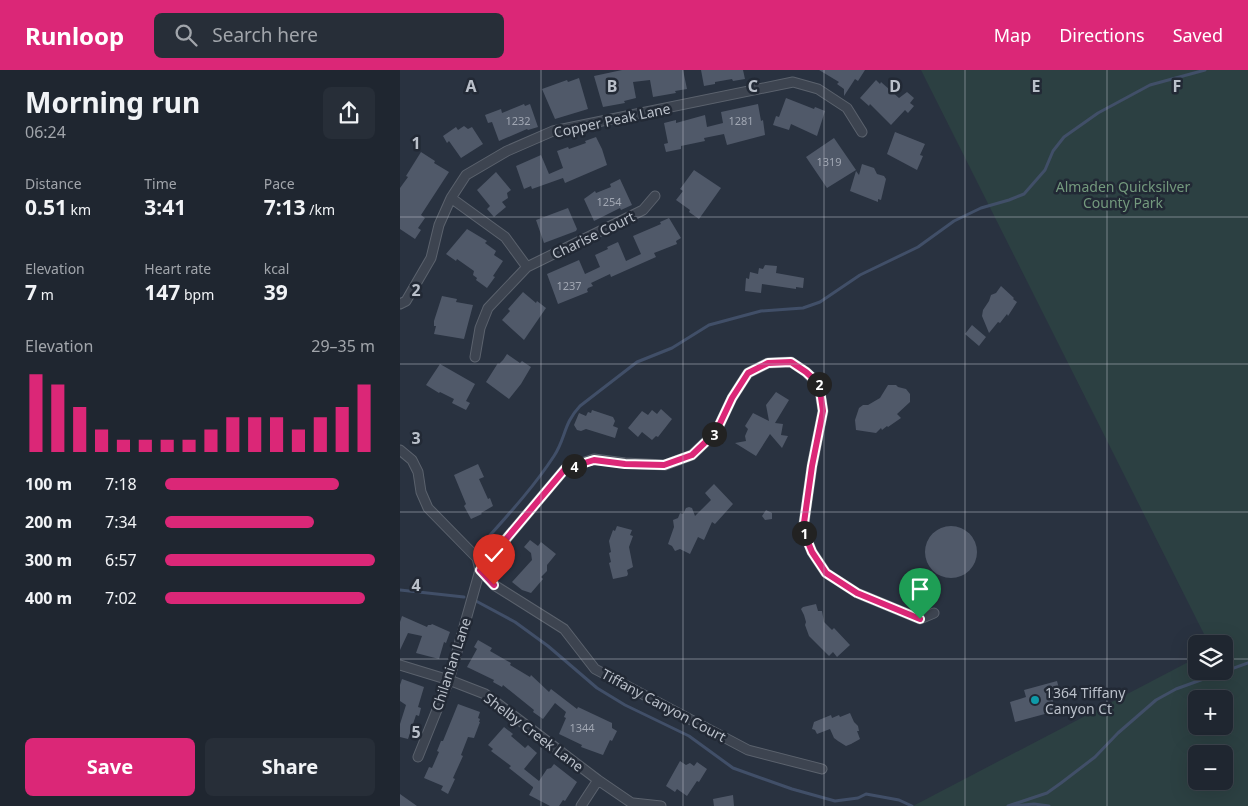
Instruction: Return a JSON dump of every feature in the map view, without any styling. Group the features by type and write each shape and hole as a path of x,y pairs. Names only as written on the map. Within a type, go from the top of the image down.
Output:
{"street":[{"name":"Copper Peak Lane","path":"400,304 406,301 431,258 439,224 466,175 507,151 553,131 793,82 818,89 847,108 862,132"},
{"name":"Charise Court","path":"475,357 480,328 488,308 528,267 643,210 655,196"},
{"path":"452,198 505,237 528,267"},
{"path":"480,570 565,469 594,460 625,464 664,465 692,455 716,432 732,398 748,373 768,363 791,362 819,384 823,411 812,466 803,530 812,552 826,573 857,593 920,619 934,613"},
{"name":"Tiffany Canyon Court","path":"400,450 412,460 418,472 421,492 428,508 476,558 480,570 494,585 564,629 595,669 748,750 822,769"},
{"name":"Chilanian Lane","path":"418,757 449,680 480,570"},
{"name":"Shelby Creek Lane","path":"400,665 449,680 485,694 634,805 661,806"},
{"path":"581,806 598,780"}],"green space":[{"name":"Almaden Quicksilver County Park","path":"921,70 1248,70 1248,806 913,806 1188,662 1188,680 1233,680 1233,635 1204,635"}],"building":[{"path":"622,70 683,70 687,89 653,97 650,80 633,82 636,98 624,101 625,103 603,107 594,76"},
{"path":"701,70 743,70 745,79 733,81 732,79 704,86"},
{"path":"819,70 865,70 858,81 855,79 844,96 844,89 837,84 839,82"},
{"path":"579,78 588,109 555,119 542,89 567,80 568,82"},
{"path":"876,80 880,84 881,82 899,98 907,92 914,98 910,103 914,106 908,113 905,110 891,125 870,104 869,106 860,98"},
{"path":"786,98 814,109 815,107 825,111 817,136 791,124 789,130 773,125 776,116 779,117"},
{"path":"524,104 525,106 530,104 538,127 527,129 499,141 492,122 488,123 485,115 501,109 502,113"},
{"path":"758,104 765,135 727,145 724,134 704,138 705,141 681,146 681,149 666,152 664,144 668,143 664,123 676,120 676,123 705,115 707,127 723,123 721,112"},
{"path":"464,126 468,129 472,127 483,144 461,158 443,136 456,127 458,130"},
{"path":"895,132 925,144 920,155 923,156 917,170 887,154"},
{"path":"596,137 607,165 565,183 563,178 532,189 531,186 524,189 516,166 541,155 549,174 563,168 557,151 586,143 585,141"},
{"path":"834,138 856,170 827,188 806,157"},
{"path":"421,152 449,172 421,215 425,218 418,228 421,230 415,239 400,229 400,188"},
{"path":"862,164 874,168 877,174 884,176 886,179 881,200 878,199 878,202 850,191 856,171 859,175"},
{"path":"694,170 721,188 699,219 676,200 683,191 680,189"},
{"path":"496,172 511,190 507,193 508,198 502,202 506,207 494,217 487,209 490,206 477,190"},
{"path":"620,179 632,205 621,210 620,208 594,221 584,199 595,191 596,193 611,187 610,184"},
{"path":"568,208 577,229 576,231 544,243 536,220"},
{"path":"669,218 681,238 676,241 677,244 654,253 656,257 611,277 610,274 591,283 593,286 588,288 588,292 558,304 547,274 579,260 585,274 600,267 595,255 618,242 626,261 641,254 633,236 661,224 660,222"},
{"path":"467,229 487,241 485,243 496,251 494,255 503,261 487,288 476,280 477,278 473,275 474,271 446,254"},
{"path":"765,265 777,266 776,273 804,278 803,288 796,287 796,289 762,284 761,293 745,291 746,278 749,279 750,272 758,274 759,268 763,269"},
{"path":"1001,286 1017,302 1008,316 1007,314 989,333 982,316 983,310 991,295 996,293"},
{"path":"523,292 536,303 537,301 546,308 524,340 502,320 510,311 508,309"},
{"path":"442,296 457,299 456,302 473,305 464,339 434,334 436,326 434,326 434,321"},
{"path":"972,325 986,337 979,346 965,334"},
{"path":"507,354 520,363 522,361 531,367 509,399 486,382 498,363"},
{"path":"440,364 475,384 466,401 470,403 466,410 452,403 454,399 426,385"},
{"path":"888,385 896,385 906,389 910,394 910,402 897,414 901,418 882,430 881,428 876,433 856,430 855,420 859,408 880,398"},
{"path":"776,392 789,400 775,423 783,424 781,435 788,436 782,448 770,434 756,456 735,443 746,441 745,436 748,429 745,426 753,413 769,421 766,405"},
{"path":"661,409 672,419 658,437 656,436 652,440 642,432 638,437 628,428 642,411 648,415 652,410 657,414"},
{"path":"592,410 613,417 615,421 613,426 618,428 615,438 586,429 577,430 574,425 579,413 586,416"},
{"path":"478,464 484,477 479,479 493,506 471,519 464,506 466,504 454,475"},
{"path":"714,484 733,504 715,524 712,522 704,540 698,537 690,554 680,549 675,551 668,544 674,527 673,520 678,518 680,513 683,514 686,508 689,507 692,508 695,516 711,500 705,493"},
{"path":"766,510 772,513 772,519 765,520 762,516"},
{"path":"617,526 632,530 630,535 633,536 629,547 633,567 627,570 627,576 613,579 609,563 611,562 609,553 611,552 609,541 613,530 615,531"},
{"path":"951,526 961,528 969,534 975,542 977,552 975,562 969,570 961,576 951,578 941,576 933,570 927,562 925,552 927,542 933,534 941,528"},
{"path":"530,540 538,546 541,542 556,554 547,565 547,571 541,577 543,579 531,593 522,590 512,582 532,560 531,553 524,547"},
{"path":"816,604 818,611 822,611 824,622 832,630 834,628 850,645 837,657 833,652 829,656 809,636 801,609"},
{"path":"402,616 427,627 432,624 450,632 446,643 444,642 439,659 416,653 422,636 408,633 400,650 400,622"},
{"path":"478,640 492,648 490,651 511,663 510,665 530,677 531,675 549,692 551,689 577,709 578,707 612,723 612,728 617,731 612,741 610,740 603,755 581,747 582,745 559,734 566,718 564,717 566,712 555,703 543,719 503,685 502,687 493,682 494,680 467,667 477,649 474,647"},
{"path":"402,679 424,687 418,707 421,708 419,716 416,715 408,739 400,737 400,724 406,705 400,701"},
{"name":"1364 Tiffany Canyon Ct","path":"1057,681 1061,696 1052,698 1056,711 1015,722 1010,702 1026,697 1024,690"},
{"path":"458,704 480,712 478,718 480,722 474,738 468,737 461,755 463,756 453,778 455,779 448,794 441,790 443,786 424,778 429,767 432,768 439,752 437,751 441,741 443,741"},
{"path":"850,713 858,726 859,731 857,731 860,739 851,744 846,746 838,741 834,738 830,729 817,734 812,729 814,722 831,715 832,718"},
{"path":"504,727 525,748 528,745 537,753 524,769 539,781 547,769 551,768 554,764 577,782 565,801 563,800 559,806 550,806 529,795 533,787 509,768 511,766 491,751 493,749 488,745"},
{"path":"680,761 686,765 690,763 694,766 697,762 707,769 687,796 677,789 675,792 666,786"},
{"path":"400,794 417,806 400,806"},
{"path":"733,795 734,806 714,806 713,799"}],"waterway":[{"path":"483,543 546,468 558,449 567,425 574,413 580,406 637,362 672,348 709,325 761,311 803,308 820,302 860,275 918,247 954,221 981,208 1024,194 1045,170 1053,151 1064,137 1098,113 1150,85 1205,70"},
{"path":"400,590 464,597"},
{"path":"476,601 515,622 548,646 597,688 625,705 689,736 733,768 792,789 835,801 858,798 866,794 899,800 912,806"},
{"path":"1008,806 1047,793 1061,783 1095,757 1118,733 1156,700 1176,689 1248,663"},
{"path":"1013,806 1034,804 1049,806"}],"place":[{"name":"1364 Tiffany Canyon Ct","path":"1035,700"}],"route":[{"path":"494,585 480,570 565,469 594,460 625,464 664,465 692,455 716,432 732,398 748,373 768,363 791,362 819,384 823,411 812,466 803,530 812,552 826,573 857,593 920,619"}]}
